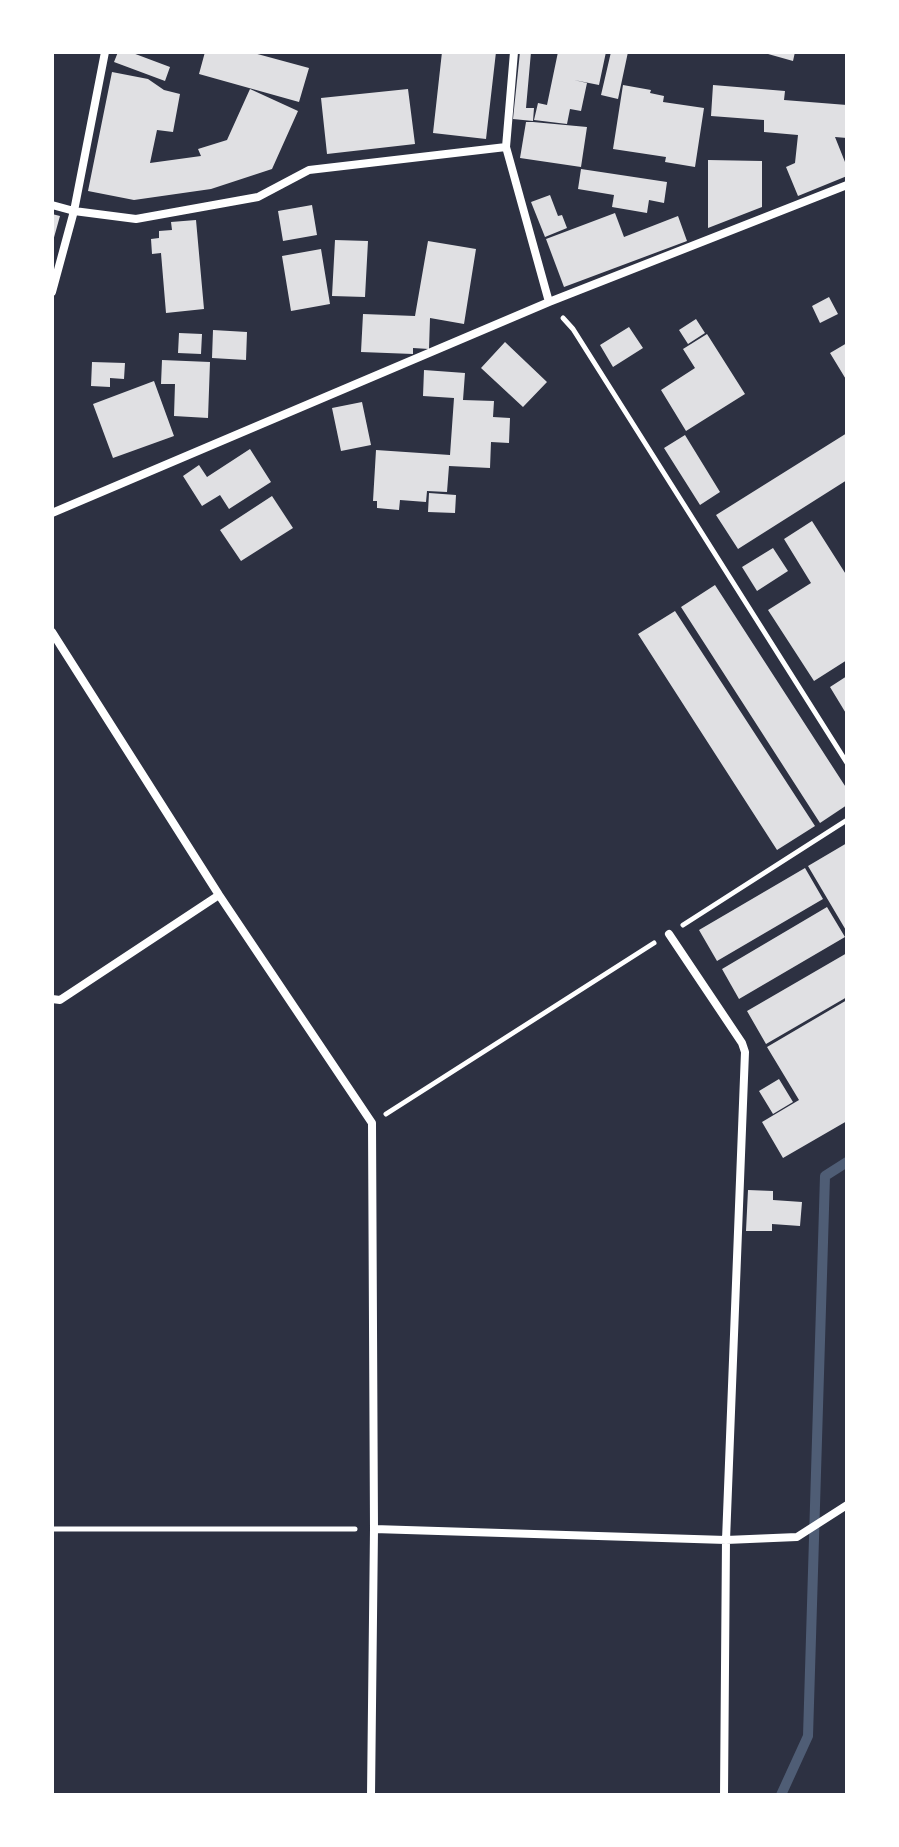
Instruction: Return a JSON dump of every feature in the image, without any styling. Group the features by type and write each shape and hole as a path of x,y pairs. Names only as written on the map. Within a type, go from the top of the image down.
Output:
{"street":[{"path":"52,292 74,211 105,52"},
{"path":"514,52 506,147 549,302"},
{"path":"52,205 136,219 258,197 309,170 506,147"},
{"path":"52,513 549,302 847,185"},
{"path":"52,632 219,895 372,1123 374,1529 371,1795"},
{"path":"52,999 60,1000 219,895"},
{"path":"669,934 745,1052 726,1540 724,1795"},
{"path":"374,1529 726,1540 797,1537 847,1505"}],"path":[{"path":"549,302 573,329 847,763"},
{"path":"372,1123 847,820"},
{"path":"52,1529 374,1529"}],"building":[{"path":"118,52 130,52 170,67 165,81 114,62"},
{"path":"205,52 250,52 309,68 299,102 199,74"},
{"path":"442,52 496,52 486,139 433,133"},
{"path":"520,52 531,52 526,108 534,108 533,121 513,119"},
{"path":"558,52 606,52 599,85 574,80 587,83 581,111 570,109 567,124 534,120 538,103 547,105"},
{"path":"611,52 628,52 618,99 601,95"},
{"path":"761,52 795,52 793,61"},
{"path":"112,72 148,79 164,90 180,94 173,132 157,130 150,163 201,156 198,149 227,140 250,89 298,111 272,169 211,189 134,200 88,191"},
{"path":"623,85 651,90 650,93 664,96 663,102 704,108 695,167 665,162 666,157 613,149"},
{"path":"713,85 785,91 784,100 847,105 847,138 835,137 847,167 847,176 798,196 786,167 795,163 798,135 764,132 764,120 711,116"},
{"path":"408,89 415,144 327,154 321,98"},
{"path":"526,122 587,127 581,167 520,158"},
{"path":"708,160 762,161 762,207 708,228"},
{"path":"581,169 667,182 664,203 649,200 647,213 612,207 614,195 578,189"},
{"path":"550,195 558,216 562,215 567,228 545,237 531,202"},
{"path":"312,205 317,235 283,241 278,211"},
{"path":"615,213 624,237 678,216 687,241 564,287 546,239"},
{"path":"52,214 60,216 53,241 52,241"},
{"path":"196,220 204,309 166,313 161,253 152,254 151,239 159,238 159,231 172,230 171,222"},
{"path":"335,240 368,241 365,297 332,296"},
{"path":"428,241 476,249 464,324 430,318 429,349 413,348 413,354 361,352 363,314 415,316"},
{"path":"321,249 330,304 291,311 282,256"},
{"path":"829,297 838,314 820,323 812,306"},
{"path":"696,319 705,333 688,344 679,330"},
{"path":"629,327 643,348 613,367 600,345"},
{"path":"213,330 247,332 246,360 212,358"},
{"path":"179,333 202,334 201,354 178,353"},
{"path":"707,334 745,394 686,431 661,390 695,368 683,349"},
{"path":"505,342 547,382 523,407 481,368"},
{"path":"847,343 847,381 830,353"},
{"path":"162,360 210,362 208,418 174,416 175,384 161,384"},
{"path":"92,362 125,363 124,379 110,378 110,387 91,386"},
{"path":"424,370 465,373 463,400 494,401 493,417 510,418 509,443 491,442 490,468 449,466 447,492 427,491 426,502 400,500 399,510 377,508 377,501 373,501 376,450 450,455 454,398 423,396"},
{"path":"154,381 174,436 113,458 93,404"},
{"path":"362,402 371,445 341,451 332,408"},
{"path":"847,433 847,480 738,549 716,515"},
{"path":"685,435 720,492 700,505 664,448"},
{"path":"250,449 271,482 229,509 220,495 202,506 183,476 199,465 207,477"},
{"path":"429,493 456,495 455,513 428,512"},
{"path":"272,496 293,528 241,561 220,530"},
{"path":"812,521 847,576 847,660 814,681 768,610 811,583 784,539"},
{"path":"773,548 788,571 757,591 742,567"},
{"path":"715,585 847,789 847,805 820,823 681,607"},
{"path":"675,611 815,826 777,850 638,634"},
{"path":"847,676 847,715 830,687"},
{"path":"847,843 847,932 808,866"},
{"path":"805,868 823,899 717,961 699,930"},
{"path":"827,907 845,937 739,999 722,969"},
{"path":"847,953 847,997 766,1044 747,1011"},
{"path":"847,1000 847,1121 783,1158 762,1122 799,1100 767,1047"},
{"path":"779,1079 793,1102 773,1114 759,1091"},
{"path":"748,1190 773,1191 773,1200 802,1202 800,1226 772,1224 772,1231 746,1231"}],"waterway":[{"path":"781,1795 808,1736 825,1176 847,1162"}]}
